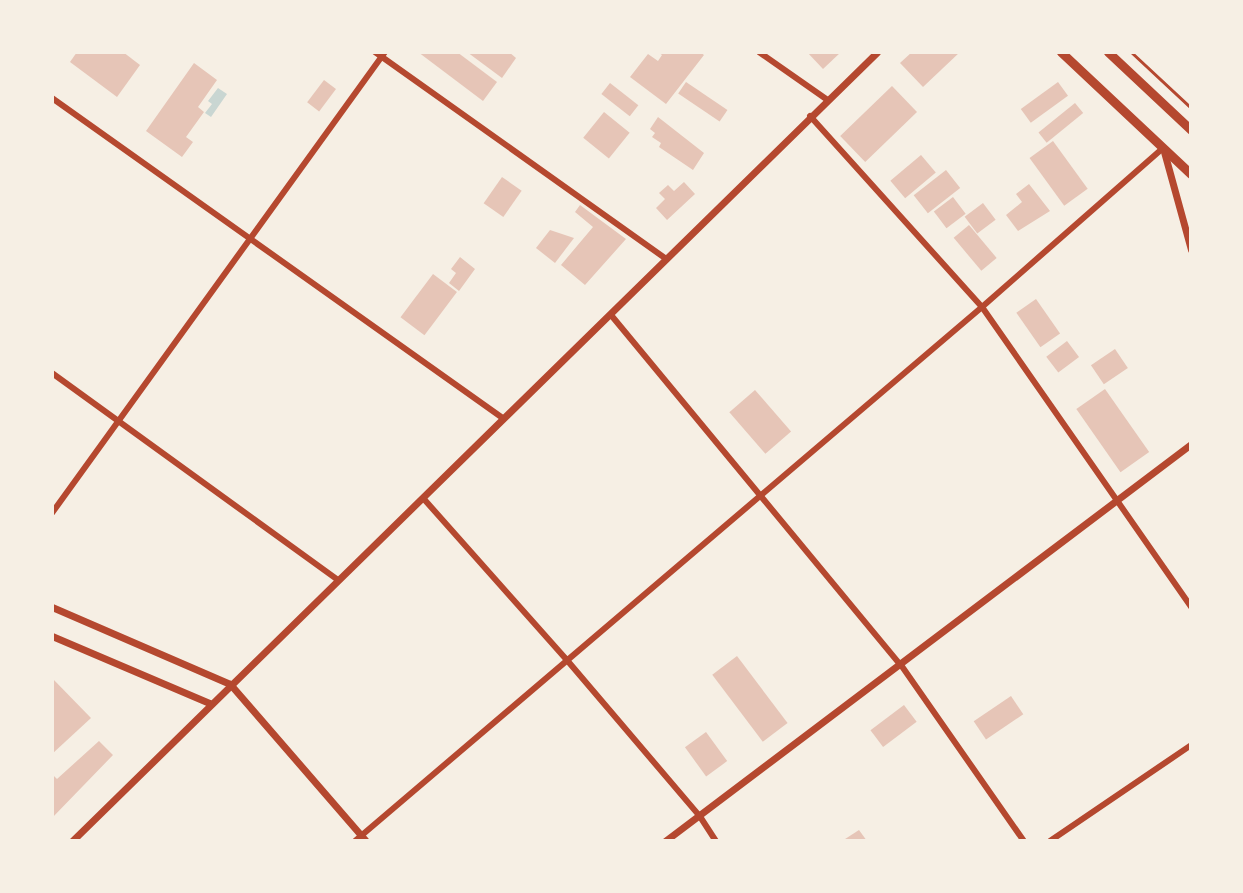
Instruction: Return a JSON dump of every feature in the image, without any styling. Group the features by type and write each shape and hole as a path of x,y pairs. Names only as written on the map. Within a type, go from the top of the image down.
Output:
{"main road":[{"path":"1061,52 1191,174"},
{"path":"1108,52 1191,130"}],"street":[{"path":"759,52 826,99"},
{"path":"72,841 209,703 611,315 826,99 877,52"},
{"path":"52,513 381,54 666,259"},
{"path":"52,98 249,241 504,419"},
{"path":"810,116 982,307 1191,607"},
{"path":"52,607 230,684 361,839 566,659 982,307 1163,148 1191,250"},
{"path":"611,315 901,665 1024,841"},
{"path":"52,373 337,579"},
{"path":"665,841 1191,444"},
{"path":"423,498 566,659 699,815 716,841"},
{"path":"52,636 209,703"},
{"path":"1050,841 1191,745"}],"path":[{"path":"1131,52 1191,108"}],"shaded area":[{"path":"218,88 227,94 211,117 205,113 212,104 208,101"}],"building":[{"path":"77,52 123,52 140,65 117,97 70,62"},
{"path":"418,52 457,52 497,82 483,101"},
{"path":"467,52 509,52 516,58 502,78"},
{"path":"658,52 700,52 704,55 666,104 630,77 648,54 658,61 662,55"},
{"path":"807,52 841,52 823,69"},
{"path":"912,52 960,52 923,87 900,63"},
{"path":"194,63 217,80 198,107 204,112 186,137 193,142 182,157 146,131"},
{"path":"324,80 336,89 319,111 307,102"},
{"path":"686,82 727,110 720,122 678,94"},
{"path":"1058,82 1068,96 1031,123 1021,109"},
{"path":"610,83 638,105 630,116 601,94"},
{"path":"892,86 917,112 865,162 840,136"},
{"path":"1075,103 1083,113 1047,143 1038,133"},
{"path":"604,112 630,133 609,158 583,138"},
{"path":"658,117 704,153 693,170 659,147 661,143 652,137 655,133 650,129"},
{"path":"1053,141 1088,189 1064,206 1030,158"},
{"path":"921,155 936,173 905,198 890,181"},
{"path":"946,170 960,188 928,213 914,195"},
{"path":"502,177 522,191 503,217 484,203"},
{"path":"684,182 695,194 667,220 656,208 665,199 659,193 668,185 674,191"},
{"path":"1029,184 1050,211 1018,231 1006,215 1022,202 1016,194"},
{"path":"953,197 966,214 946,228 934,211"},
{"path":"983,203 996,220 977,234 965,217"},
{"path":"580,205 626,239 585,285 561,265 593,227 575,212"},
{"path":"969,225 997,258 981,271 954,238"},
{"path":"550,230 574,238 555,263 536,248"},
{"path":"460,257 475,269 459,291 449,283 456,273 451,269"},
{"path":"433,274 457,292 424,335 401,317"},
{"path":"1036,299 1060,333 1040,347 1016,313"},
{"path":"1067,341 1079,357 1058,373 1046,357"},
{"path":"1115,349 1128,368 1104,384 1091,365"},
{"path":"1105,389 1149,452 1120,472 1076,409"},
{"path":"755,390 791,432 765,454 729,412"},
{"path":"737,656 788,723 763,742 712,675"},
{"path":"52,678 91,718 52,754"},
{"path":"1011,696 1023,714 986,739 974,721"},
{"path":"904,705 917,722 883,747 870,730"},
{"path":"706,732 727,761 706,776 685,747"},
{"path":"99,741 113,755 52,818 52,774 57,779"},
{"path":"859,830 867,841 842,841"}]}
